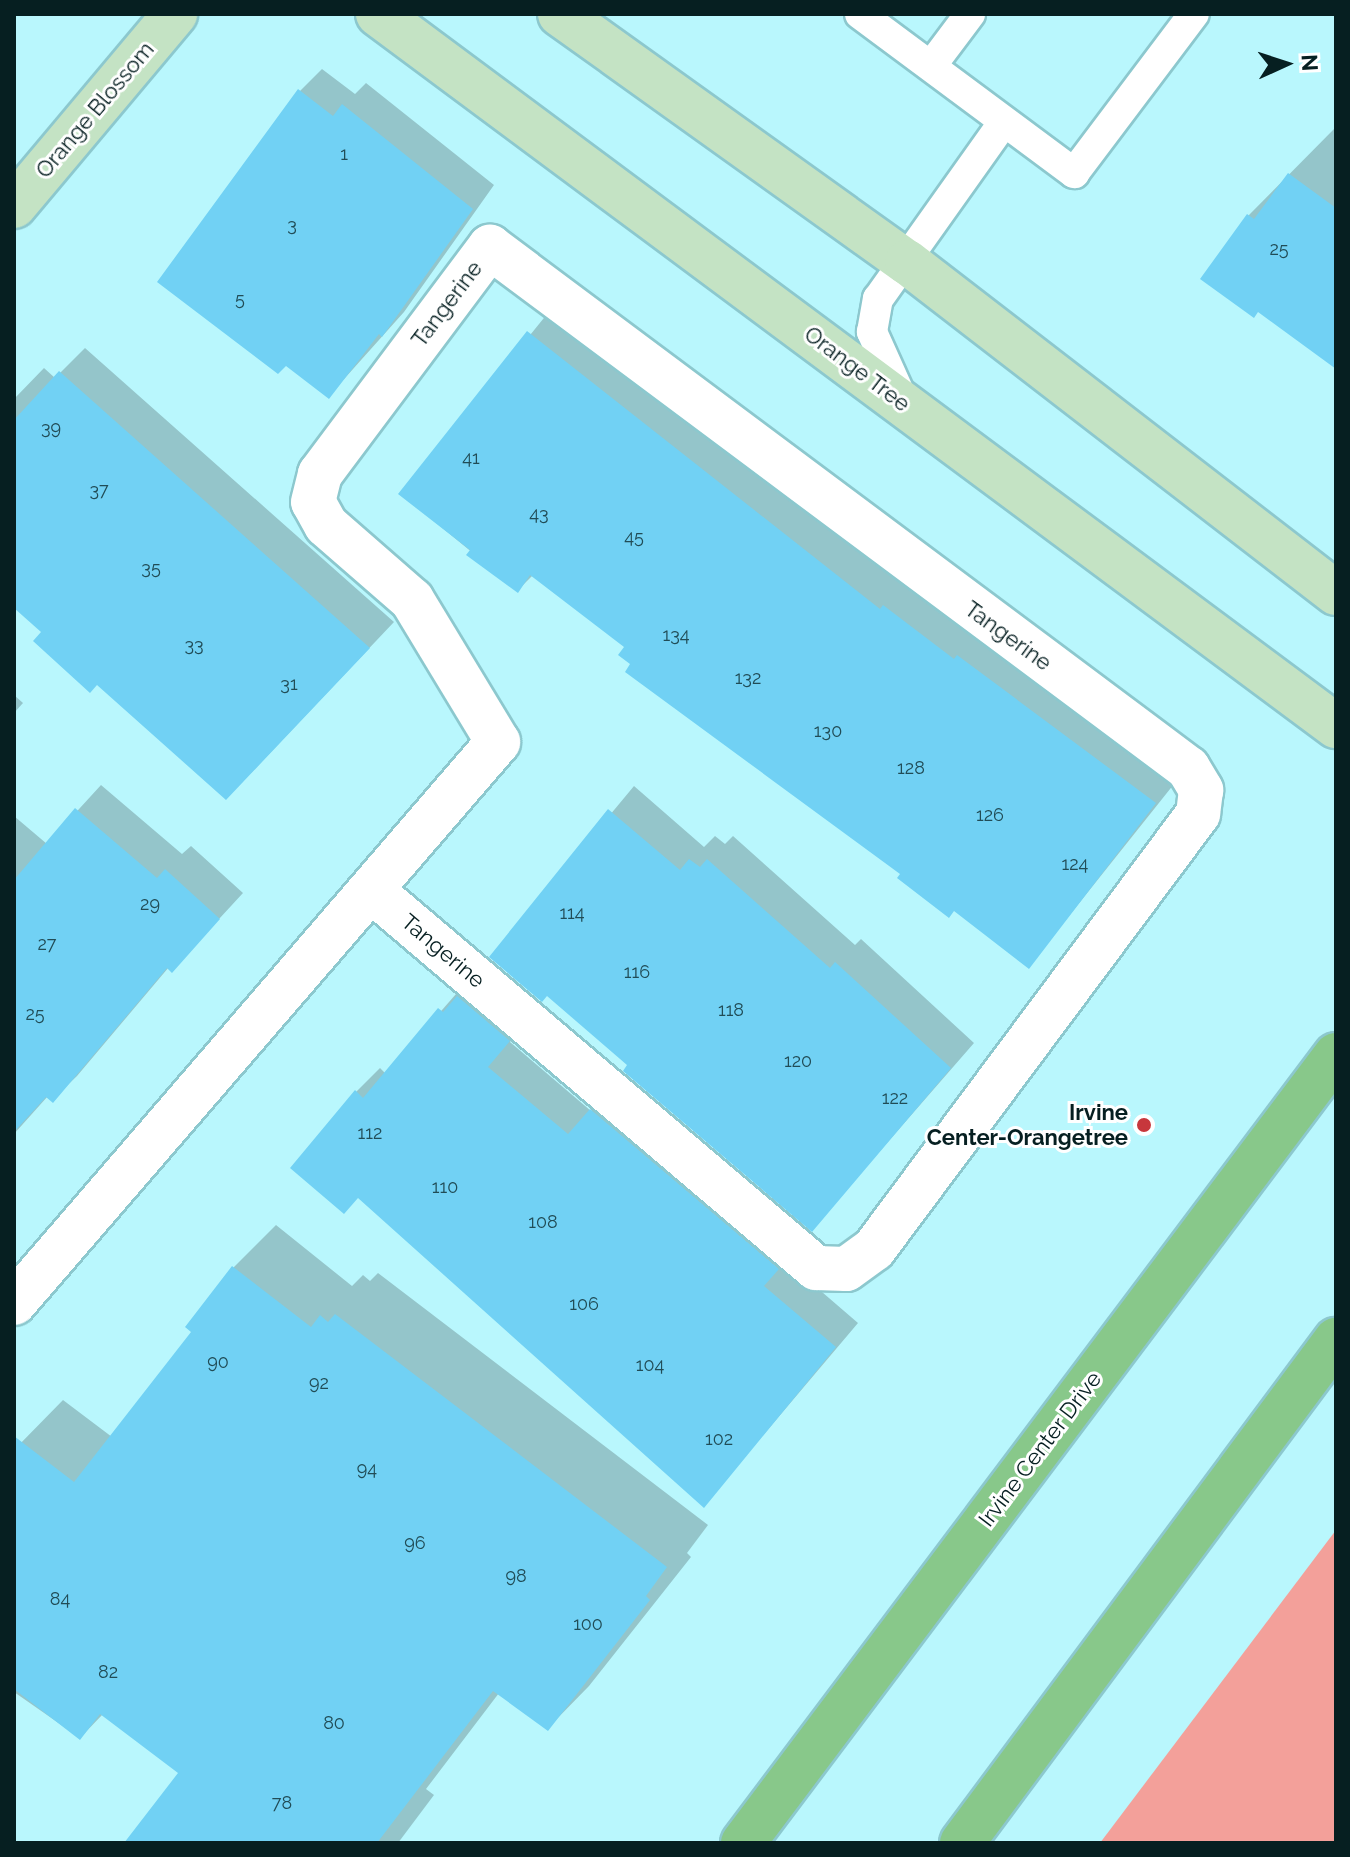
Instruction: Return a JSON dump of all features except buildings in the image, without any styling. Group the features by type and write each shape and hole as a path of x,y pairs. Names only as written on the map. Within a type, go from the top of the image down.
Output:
{"main road":[{"name":"Irvine Center Drive","path":"743,1843 1336,1055"},
{"path":"962,1843 1336,1340"}],"street":[{"name":"Orange Blossom","path":"14,206 175,14"},
{"name":"Orange Tree","path":"378,14 1336,726"},
{"path":"560,14 907,262 1336,593"},
{"name":"Tangerine","path":"14,1303 498,742 412,600 326,525 313,502 320,474 490,247 1188,768 1201,790 1198,814 874,1249 846,1269 816,1268 371,890"}],"lane":[{"path":"860,14 1074,173 1194,14"},
{"path":"931,66 970,14"},
{"path":"905,404 872,332 878,299 1003,123"}],"shaded area":[{"path":"1336,1530 1336,1843 1100,1843"}],"place":[{"name":"Irvine Center-Orangetree","path":"1144,1125"}]}
